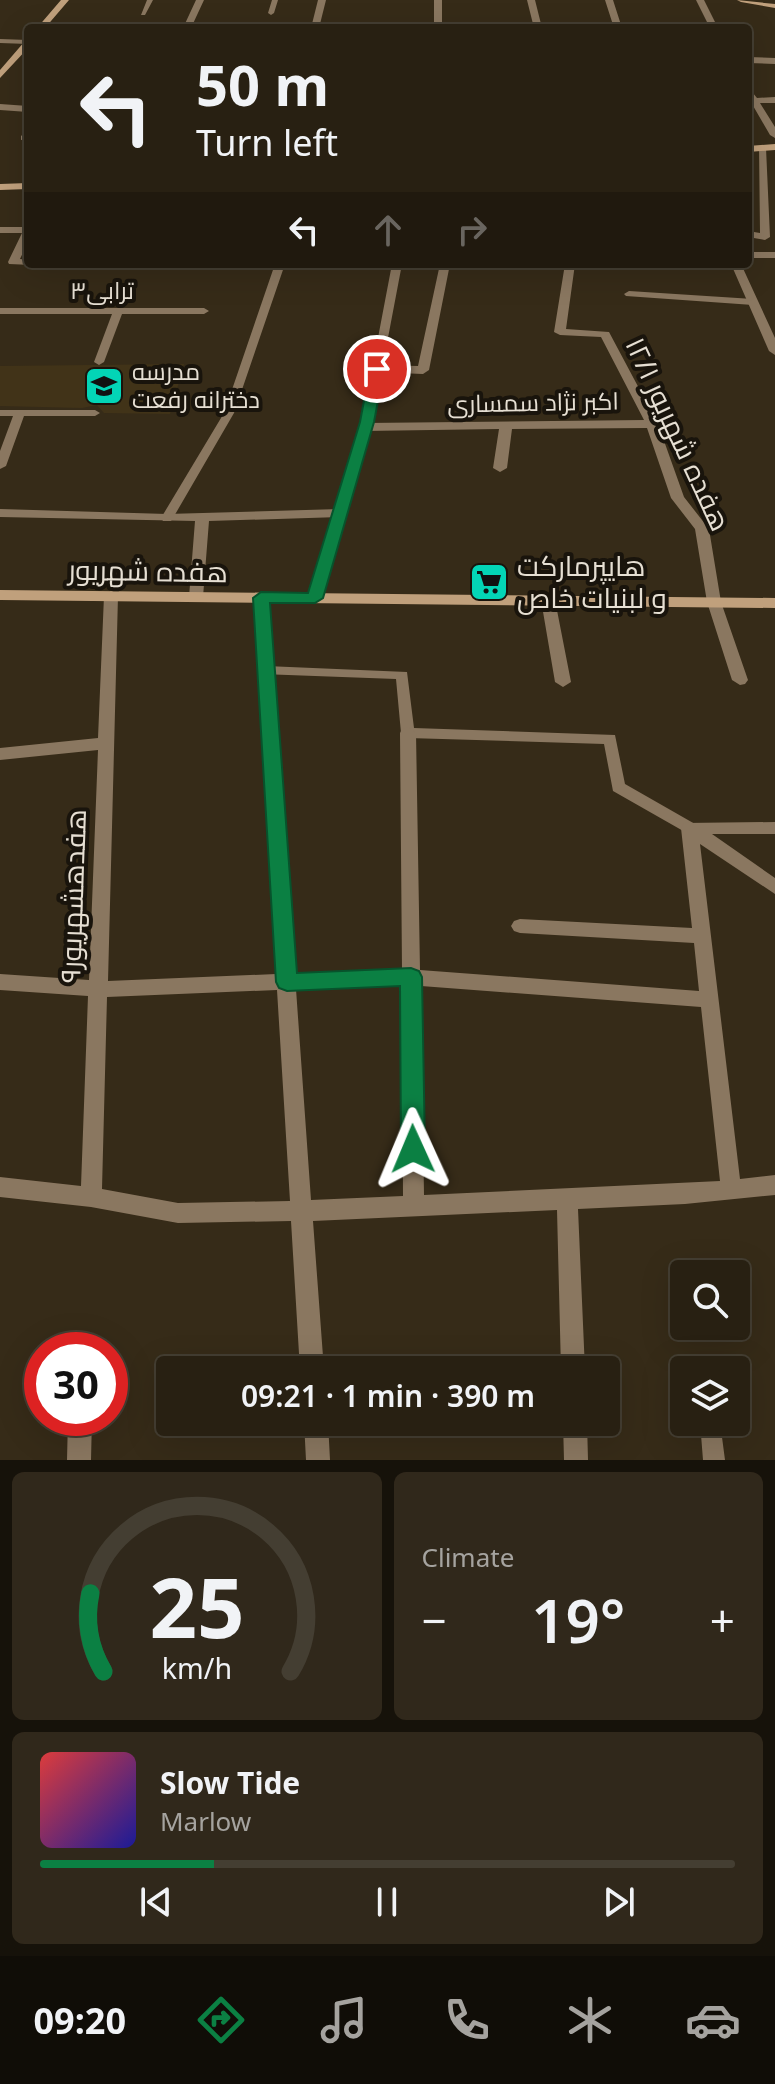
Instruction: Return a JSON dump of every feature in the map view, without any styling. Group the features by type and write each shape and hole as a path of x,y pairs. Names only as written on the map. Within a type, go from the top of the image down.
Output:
{"main road":[{"path":"44,24 65,0"},
{"path":"741,0 775,6"},
{"path":"0,75 24,47"},
{"path":"752,149 775,147"},
{"path":"0,187 24,186"},
{"name":"هفده شهریور","path":"0,595 775,603"}],"street":[{"path":"189,24 200,0"},
{"path":"316,24 322,0"},
{"path":"438,0 438,24"},
{"path":"531,0 537,24"},
{"path":"609,0 617,24"},
{"path":"700,0 712,24"},
{"path":"0,41 24,42"},
{"path":"752,60 775,61"},
{"path":"752,101 775,100"},
{"path":"752,102 775,135"},
{"path":"0,107 24,109"},
{"path":"0,230 24,231"},
{"path":"24,239 13,262 24,263"},
{"path":"752,255 775,255"},
{"path":"377,369 423,370 444,268"},
{"name":"هفده شهریور ۱۲/۱","path":"569,268 560,332 605,334 652,424 678,498 702,529 714,602 740,680"},
{"path":"738,268 775,351"},
{"path":"755,305 775,309"},
{"name":"اکبر نژاد سمساری","path":"365,427 652,424"},
{"path":"500,468 506,425"},
{"path":"0,513 167,518 340,513"},
{"path":"196,597 202,517"},
{"name":"هفدهشهریور۹","path":"91,1197 111,596"},
{"path":"261,598 311,1356"},
{"path":"548,600 563,682"},
{"path":"408,733 414,1206"},
{"path":"0,754 106,743"},
{"path":"690,828 775,828"},
{"path":"690,828 775,887"},
{"path":"690,828 731,1189"},
{"path":"520,926 702,936"},
{"path":"0,982 98,989 411,977 709,1000"},
{"path":"0,1187 91,1197 178,1213 567,1199 775,1185"},
{"path":"567,1199 573,1356"},
{"path":"79,1460 80,1436"},
{"path":"317,1436 318,1460"},
{"path":"575,1436 576,1460"}],"lane":[{"path":"143,14 150,0"},
{"path":"271,13 275,0"},
{"path":"752,235 765,237 762,148"},
{"path":"167,518 229,413 279,268"},
{"path":"315,598 365,427 396,268"},
{"path":"629,294 755,305"},
{"name":"ترابی۳","path":"0,311 204,311"},
{"path":"99,362 118,311"},
{"path":"0,413 95,413"},
{"path":"0,466 20,413"},
{"path":"266,671 402,675 408,733 610,739 618,787 690,828"},
{"path":"711,1436 714,1460"}],"shaded area":[{"name":"مدرسه دخترانه رفعت","path":"184,364 170,414 104,413 97,405 82,408 0,406 0,366"}],"place":[{"name":"مدرسه دخترانه رفعت","path":"104,386"},
{"name":"هایپرمارکت و لبنیات خاص","path":"489,582"}],"route":[{"path":"377,369 367,422 315,598 261,598 287,982 411,977 413,1149"}]}
